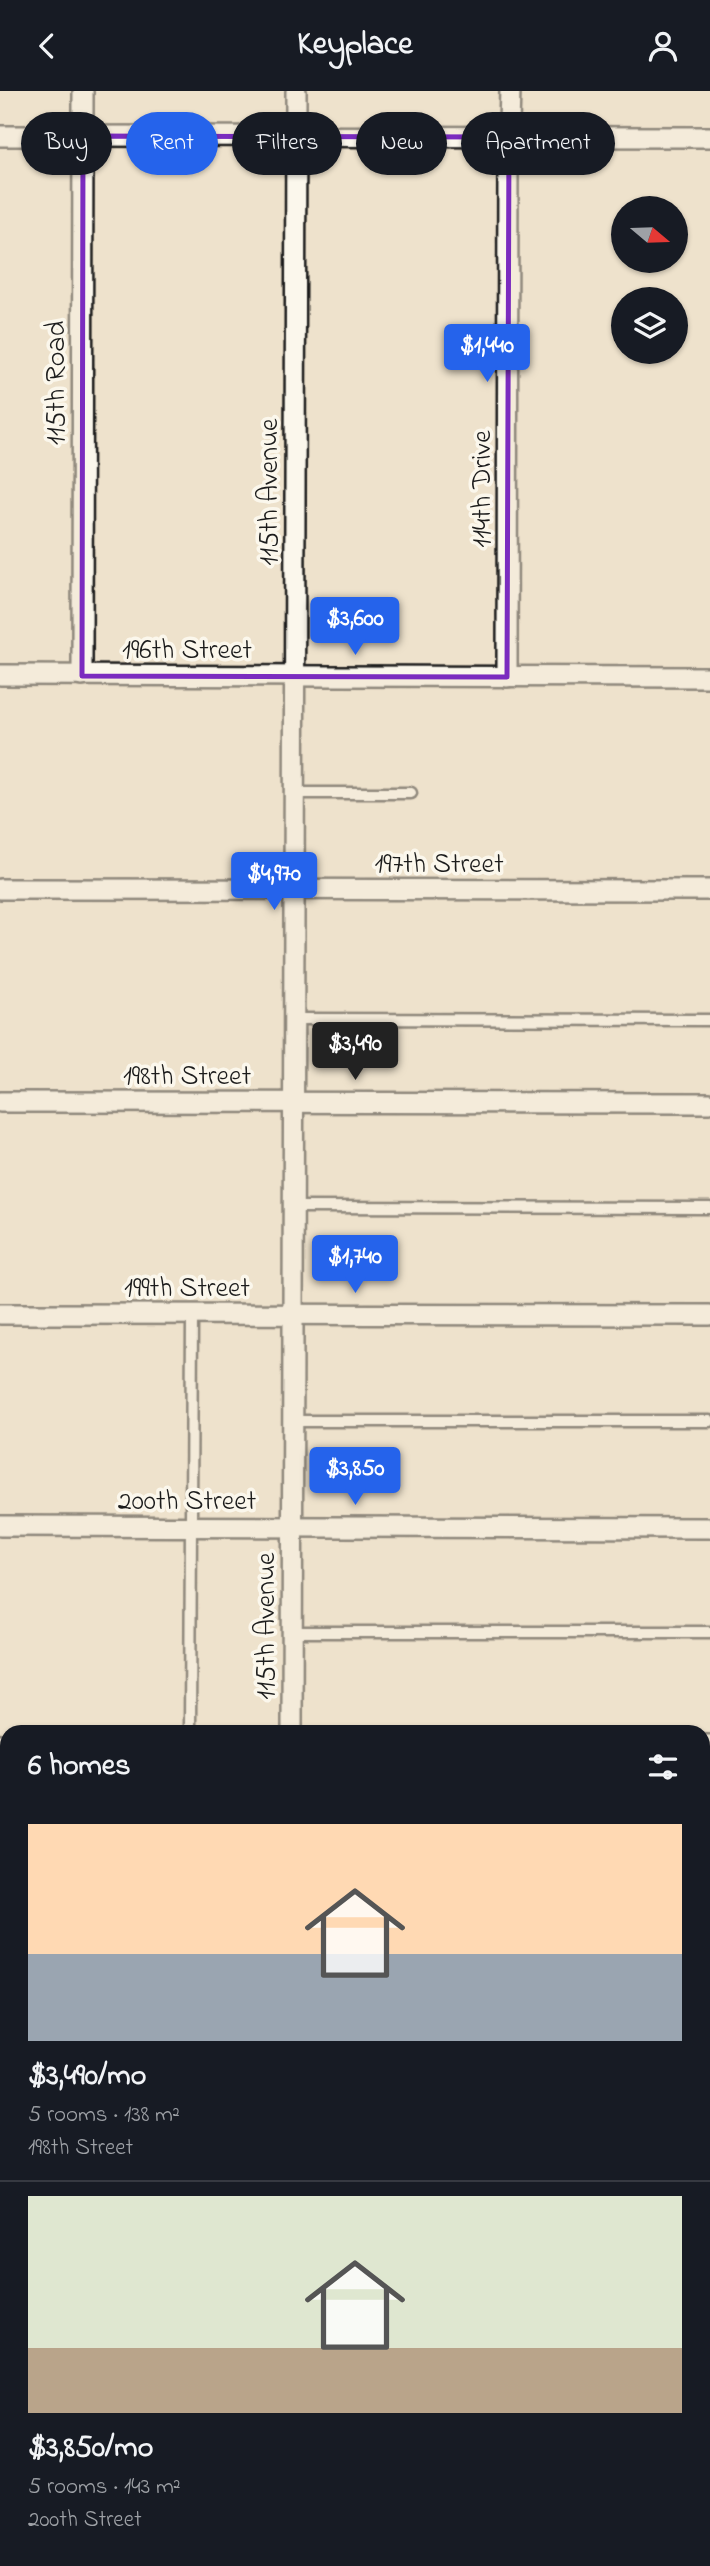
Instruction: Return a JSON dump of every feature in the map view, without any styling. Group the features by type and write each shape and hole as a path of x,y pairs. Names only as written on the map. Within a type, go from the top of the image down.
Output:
{"street":[{"name":"115th Road","path":"83,91 83,112"},
{"name":"115th Avenue","path":"296,91 296,112"},
{"name":"114th Drive","path":"510,91 510,112"},
{"path":"0,136 21,136"},
{"path":"112,136 232,137"},
{"path":"342,137 461,137"},
{"path":"615,138 710,138"},
{"name":"115th Road","path":"82,676 83,175"},
{"name":"115th Avenue","path":"292,1725 296,175"},
{"name":"114th Drive","path":"507,677 509,175"},
{"name":"196th Street","path":"0,675 710,677"},
{"name":"197th Street","path":"0,889 710,890"},
{"name":"198th Street","path":"0,1101 710,1103"},
{"name":"199th Street","path":"0,1314 710,1315"},
{"name":"200th Street","path":"0,1526 710,1528"}],"lane":[{"path":"295,793 411,793"},
{"path":"295,1019 710,1020"},
{"path":"294,1207 710,1208"},
{"path":"190,1725 192,1314"},
{"path":"292,1421 710,1421"},
{"path":"291,1632 710,1632"}],"highlighted area":[{"path":"83,136 509,137 507,677 82,676"}]}
